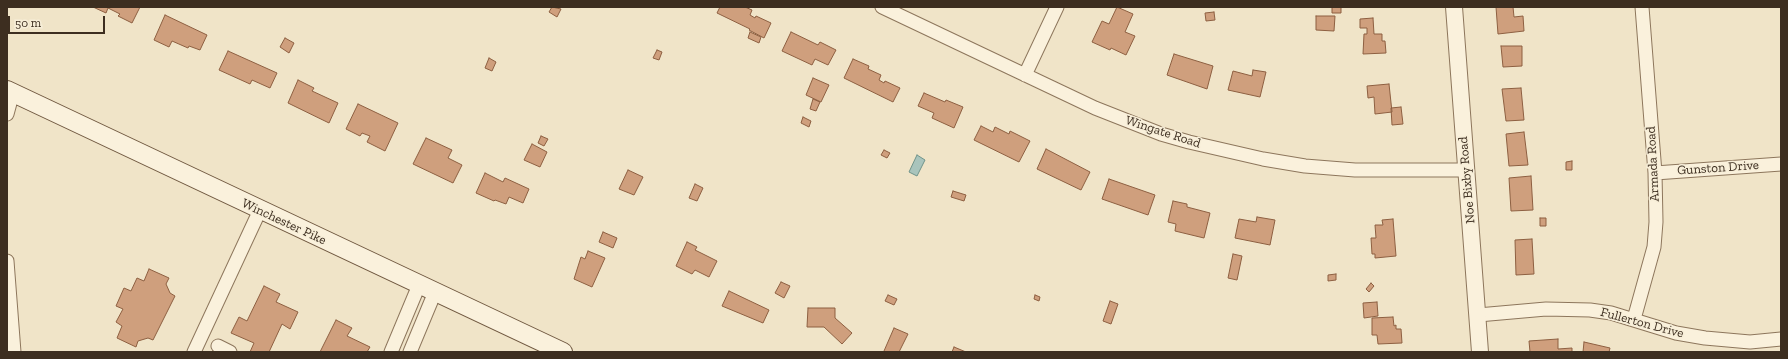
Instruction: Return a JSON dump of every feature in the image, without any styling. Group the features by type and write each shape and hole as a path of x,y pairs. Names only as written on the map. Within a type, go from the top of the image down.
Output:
{"main road":[{"name":"Winchester Pike","path":"10,91 562,352"}],"street":[{"name":"Wingate Road","path":"882,7 1095,108 1155,131 1227,152 1305,166 1355,170 1466,170"},
{"path":"1025,75 1057,7"},
{"name":"Noe Bixby Road","path":"1454,7 1480,352"},
{"name":"Armada Road","path":"1634,319 1654,248 1656,222 1655,173 1642,7"},
{"path":"7,114 10,91"},
{"name":"Gunston Drive","path":"1655,173 1781,164"},
{"path":"194,352 260,210"},
{"path":"7,261 14,352"},
{"path":"391,352 427,288"},
{"path":"410,352 427,288"},
{"name":"Fullerton Drive","path":"1478,315 1546,309 1590,310 1611,313 1676,333 1704,338 1750,342 1781,339"},
{"path":"218,346 230,352"}],"water":[{"path":"917,155 925,160 917,176 909,172"}],"building":[{"path":"93,7 140,7 132,23 118,16 120,14 108,8 106,13"},
{"path":"552,7 561,9 557,17 549,12"},
{"path":"720,7 745,7 752,10 750,15 755,18 756,16 771,23 764,38 749,30 750,29 717,13"},
{"path":"1117,7 1133,14 1125,32 1135,36 1126,55 1092,42 1102,21 1109,24"},
{"path":"1332,7 1341,7 1341,13 1332,13"},
{"path":"1496,7 1513,7 1514,17 1523,16 1524,31 1498,34"},
{"path":"1214,12 1215,20 1206,21 1205,13"},
{"path":"165,15 207,35 200,50 189,46 188,48 172,41 169,47 154,40"},
{"path":"1316,16 1335,16 1334,31 1316,30"},
{"path":"1373,18 1374,34 1382,34 1382,41 1385,41 1386,53 1363,54 1364,34 1367,34 1367,28 1360,28 1360,19"},
{"path":"750,32 761,37 759,43 748,38"},
{"path":"791,32 818,45 820,42 836,50 828,65 815,59 812,65 782,51"},
{"path":"285,38 294,43 289,53 280,47"},
{"path":"1501,46 1522,46 1522,66 1503,67"},
{"path":"657,50 662,52 659,60 653,58"},
{"path":"228,51 277,73 270,88 252,80 250,84 219,70"},
{"path":"1174,54 1213,66 1207,89 1167,75"},
{"path":"489,58 496,62 492,71 485,68"},
{"path":"853,59 869,66 868,69 881,75 879,80 884,83 885,81 900,88 893,102 844,78"},
{"path":"1253,70 1266,72 1260,97 1228,90 1233,71 1252,76"},
{"path":"813,78 829,85 821,102 806,95"},
{"path":"298,80 314,88 312,91 338,103 329,123 288,103"},
{"path":"1389,84 1392,112 1375,114 1374,97 1368,98 1367,86"},
{"path":"1521,88 1524,120 1506,121 1502,89"},
{"path":"924,93 945,102 946,100 963,107 954,128 932,118 934,113 918,106"},
{"path":"813,99 820,102 816,111 810,109"},
{"path":"358,104 398,123 385,151 367,142 370,136 362,133 360,136 346,129"},
{"path":"1401,107 1403,124 1392,125 1391,108"},
{"path":"803,117 811,121 809,127 801,123"},
{"path":"981,126 993,132 995,127 1009,134 1010,131 1030,141 1019,162 974,140"},
{"path":"1524,132 1528,165 1509,166 1506,134"},
{"path":"541,136 548,139 544,146 538,143"},
{"path":"426,138 452,150 448,158 462,165 453,183 413,164"},
{"path":"532,144 547,152 540,167 524,160"},
{"path":"1046,149 1090,172 1081,190 1037,169"},
{"path":"884,150 890,153 887,158 881,155"},
{"path":"1572,161 1572,170 1566,170 1566,162"},
{"path":"628,170 643,177 634,195 619,189"},
{"path":"485,173 503,182 505,178 529,189 523,203 509,197 506,204 495,200 494,201 476,193"},
{"path":"1531,176 1533,210 1511,211 1509,178"},
{"path":"1109,179 1155,195 1148,215 1102,199"},
{"path":"695,184 703,188 697,201 689,198"},
{"path":"953,191 966,195 964,201 951,197"},
{"path":"1173,201 1187,204 1187,207 1210,213 1204,238 1175,231 1176,224 1168,222"},
{"path":"1257,217 1275,220 1270,245 1235,238 1239,219 1256,222"},
{"path":"1540,218 1546,218 1546,226 1540,226"},
{"path":"1393,219 1396,256 1375,258 1375,254 1372,254 1371,238 1376,238 1375,225 1383,225 1382,220"},
{"path":"603,232 617,238 613,248 599,242"},
{"path":"1532,239 1534,274 1516,275 1515,240"},
{"path":"687,242 697,247 695,250 717,261 709,277 695,270 692,274 676,266"},
{"path":"588,251 605,258 592,287 574,279 581,257 585,259"},
{"path":"1233,254 1242,256 1237,280 1228,278"},
{"path":"149,269 169,278 166,284 170,293 175,296 153,340 148,338 138,341 136,347 117,338 122,326 116,322 123,309 116,306 124,288 131,291 137,278 144,281"},
{"path":"1336,274 1336,280 1328,281 1328,275"},
{"path":"781,282 790,286 784,298 775,293"},
{"path":"1371,283 1374,286 1369,292 1366,289"},
{"path":"264,286 280,294 276,302 298,312 290,329 282,324 269,352 250,352 254,343 231,333 239,317 247,321"},
{"path":"729,291 769,310 763,323 722,306"},
{"path":"888,295 897,299 894,305 885,301"},
{"path":"1035,295 1040,297 1039,301 1034,299"},
{"path":"1110,301 1118,304 1111,324 1103,321"},
{"path":"1377,302 1378,316 1364,318 1363,303"},
{"path":"808,308 835,308 835,318 852,333 842,344 824,327 807,327"},
{"path":"1393,317 1394,326 1396,325 1396,329 1401,329 1402,343 1378,344 1377,335 1372,335 1372,318"},
{"path":"336,320 352,328 347,336 370,347 367,352 320,352"},
{"path":"894,328 908,334 899,352 885,352 884,351"},
{"path":"1558,339 1558,349 1572,348 1572,352 1530,352 1529,341"},
{"path":"1584,342 1610,348 1609,352 1583,352"},
{"path":"954,347 966,352 952,352"}]}
